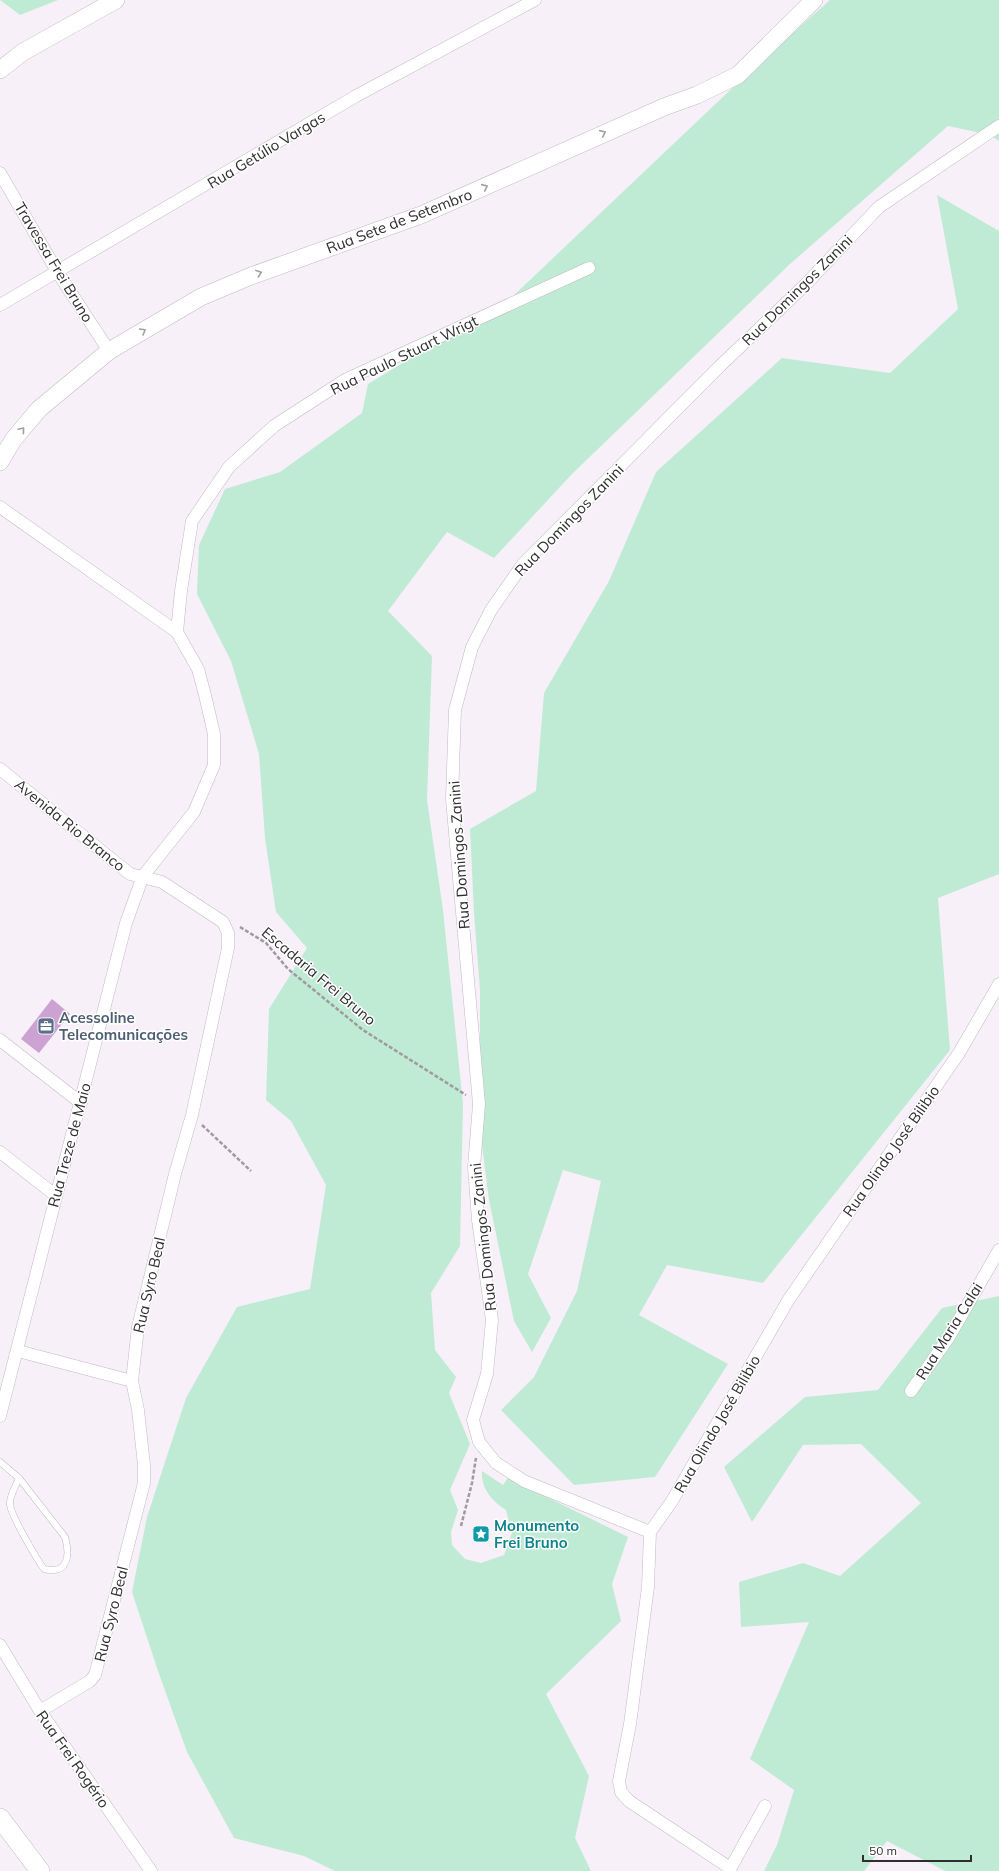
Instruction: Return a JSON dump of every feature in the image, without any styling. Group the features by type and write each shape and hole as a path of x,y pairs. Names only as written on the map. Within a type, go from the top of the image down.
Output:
{"main road":[{"path":"0,1818 40,1871"}],"street":[{"path":"0,70 23,52 116,0"},
{"name":"Rua Getúlio Vargas","path":"0,306 356,96 535,0"},
{"name":"Rua Sete de Setembro","path":"0,462 13,440 39,409 109,351 200,297 251,276 421,215 664,107 697,95 738,75 814,0"},
{"name":"Rua Domingos Zanini","path":"650,1532 524,1481 496,1464 479,1442 473,1420 487,1374 492,1320 478,1220 474,1167 479,1104 452,799 455,710 472,647 491,610 524,564 720,366 805,286 879,207 999,126"},
{"name":"Travessa Frei Bruno","path":"0,173 58,272 109,351"},
{"name":"Rua Paulo Stuart Wrigt","path":"177,632 181,591 192,521 229,467 274,426 345,380 589,268"},
{"path":"0,507 177,632 198,669 206,696 214,734 214,765 194,812 143,876 162,882 223,922"},
{"name":"Avenida Rio Branco","path":"0,769 130,874 143,876"},
{"name":"Rua Treze de Maio","path":"0,1416 18,1350 55,1195 81,1103 126,923 143,876"},
{"name":"Rua Syro Beal","path":"40,1711 90,1681 95,1675 144,1482 144,1465 138,1410 132,1381 138,1327 175,1174 192,1115 228,948 228,934 223,922"},
{"name":"Rua Olindo José Bilibio","path":"650,1532 672,1501 789,1299 959,1053 999,984"},
{"path":"0,1040 81,1103"},
{"path":"0,1152 55,1195"},
{"name":"Rua Maria Calai","path":"911,1391 949,1337 999,1250"},
{"path":"18,1350 132,1381"},
{"path":"650,1532 648,1587 630,1724 619,1780 621,1792 629,1801 729,1870 765,1806"},
{"name":"Rua Frei Rogério","path":"0,1645 40,1711 150,1871"}],"lane":[{"path":"0,1462 19,1478 65,1537 68,1547 68,1558 65,1565 57,1570 44,1569 37,1559 13,1512 10,1504 19,1478"}],"path":[{"name":"Escadaria Frei Bruno","path":"223,922 239,926 266,943 288,969 363,1030 479,1104"},
{"path":"192,1115 251,1172"},
{"path":"461,1526 472,1483 479,1442"}],"green space":[{"path":"0,0 58,0 20,15"},
{"path":"830,0 999,0 999,141 990,135 948,126 790,264 572,474 494,558 447,532 388,611 432,656 427,800 443,910 463,1104 460,1246 431,1293 435,1350 456,1377 449,1393 470,1444 450,1490 458,1510 451,1532 452,1545 465,1559 481,1563 504,1555 512,1533 506,1510 496,1503 488,1494 483,1483 482,1471 503,1485 508,1478 628,1537 612,1584 621,1621 546,1694 589,1776 575,1838 591,1871 335,1871 304,1856 234,1838 187,1752 132,1592 147,1517 186,1398 237,1307 310,1289 326,1185 291,1121 266,1100 269,1009 307,948 276,912 265,838 259,754 231,661 197,594 199,545 225,489 280,472 362,413 368,384 512,297 745,76"},
{"path":"937,195 999,231 999,874 938,898 950,1050 763,1283 667,1265 639,1315 728,1364 655,1477 574,1485 501,1410 534,1377 577,1291 601,1181 563,1170 528,1274 551,1318 532,1352 514,1321 489,1200 480,1130 480,990 474,913 470,829 536,791 544,693 609,581 656,472 782,358 890,373 958,309"},
{"path":"999,1296 999,1871 945,1871 887,1841 864,1871 764,1871 777,1845 794,1790 750,1759 809,1622 741,1627 739,1582 803,1563 840,1576 921,1503 861,1444 803,1445 752,1522 724,1467 805,1397 878,1390 942,1308"}],"building":[{"name":"Acessoline Telecomunicações","path":"52,999 70,1014 39,1053 21,1039"}],"place":[{"name":"Acessoline Telecomunicações","path":"46,1026"},
{"name":"Monumento Frei Bruno","path":"481,1534"}]}
